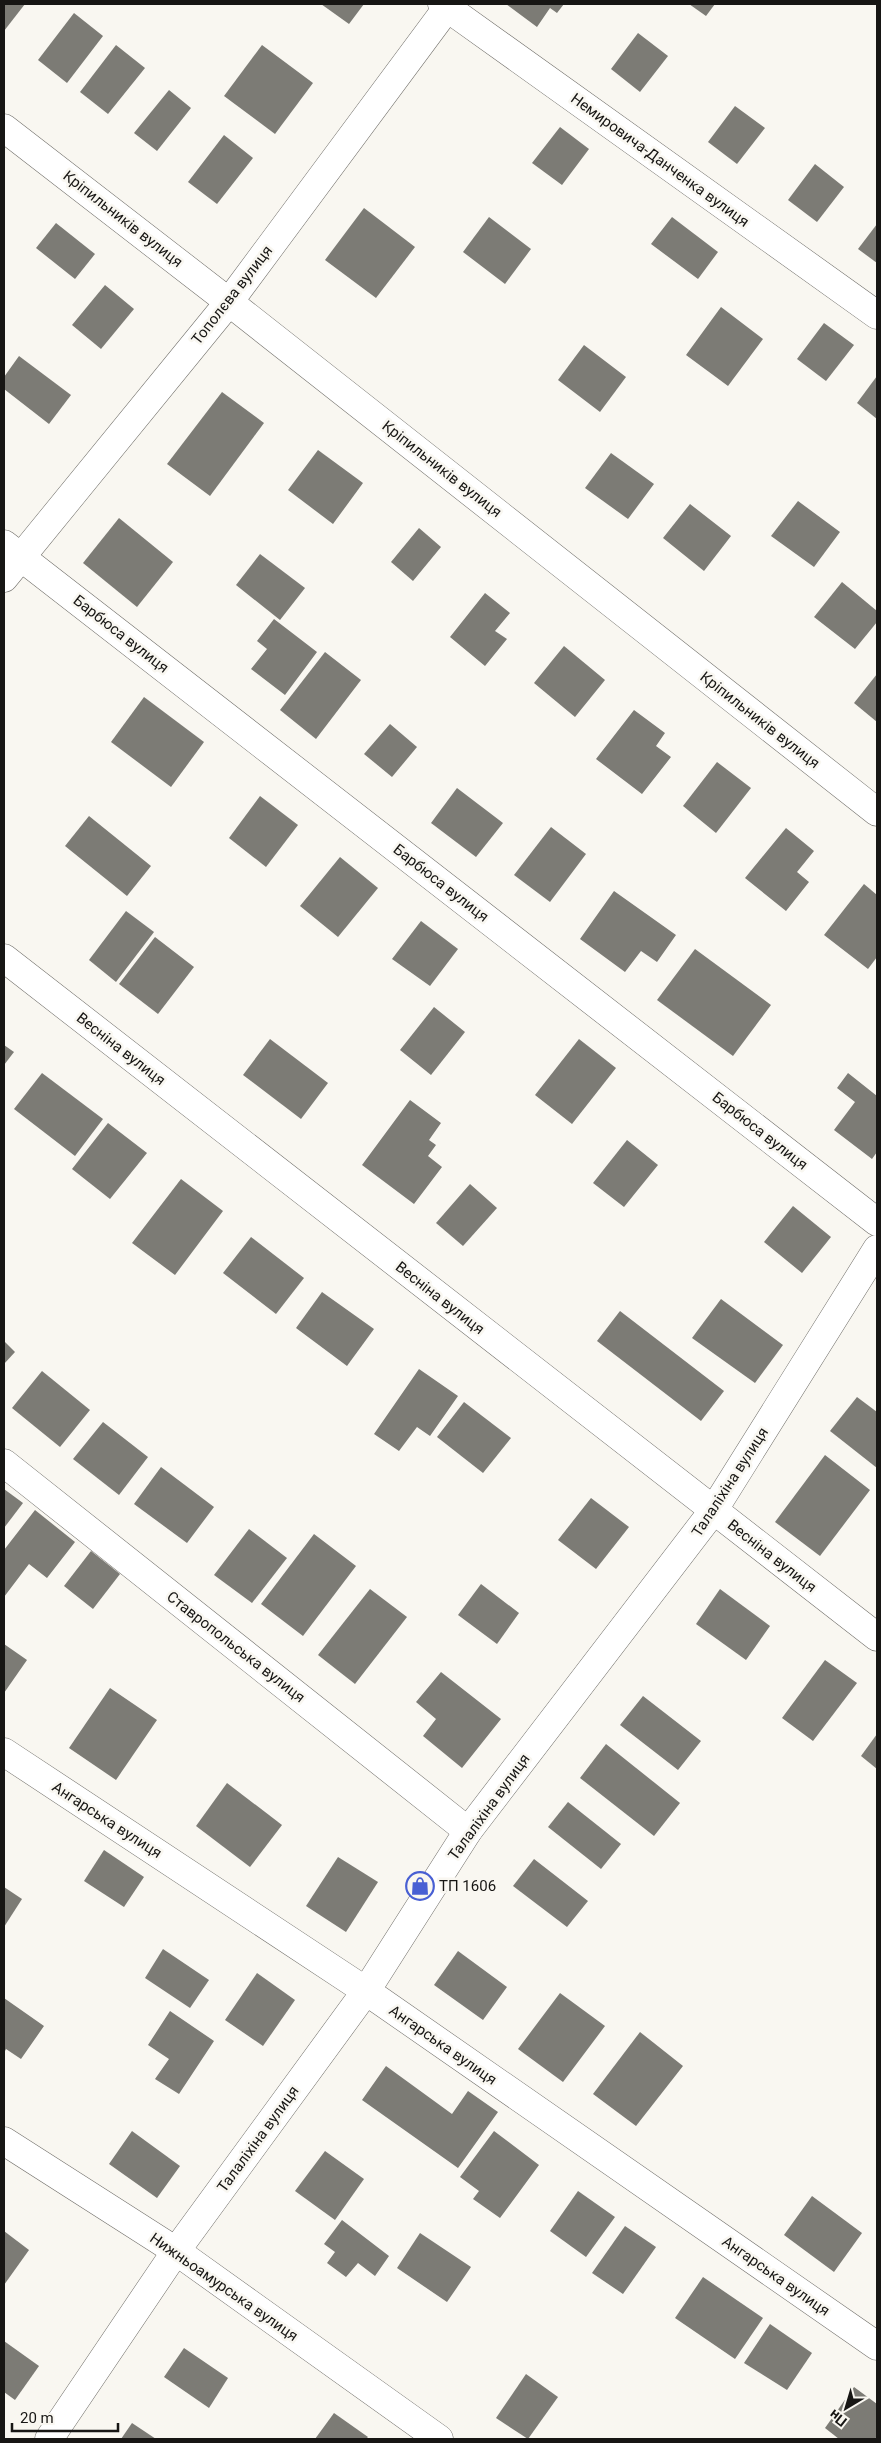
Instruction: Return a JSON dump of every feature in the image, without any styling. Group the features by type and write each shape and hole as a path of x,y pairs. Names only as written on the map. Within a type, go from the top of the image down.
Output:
{"street":[{"name":"Тополєва вулиця","path":"4,578 12,550 229,302 447,5"},
{"name":"Немировича-Данченка вулиця","path":"447,5 877,316"},
{"name":"Кріпильників вулиця","path":"4,128 229,302 877,812"},
{"name":"Барбюса вулиця","path":"12,550 877,1222"},
{"name":"Весніна вулиця","path":"4,958 877,1637"},
{"name":"Талаліхіна вулиця","path":"49,2439 176,2251 366,1991 468,1831 714,1511 877,1249"},
{"name":"Ставропольська вулиця","path":"4,1463 468,1831"},
{"name":"Ангарська вулиця","path":"4,1752 366,1991 877,2346"},
{"name":"Нижньоамурська вулиця","path":"4,2141 176,2251 440,2439"}],"building":[{"path":"4,4 25,4 4,31"},
{"path":"321,4 364,4 349,24"},
{"path":"506,4 564,4 557,13 550,8 537,27"},
{"path":"689,4 715,4 706,16"},
{"path":"74,13 103,36 67,83 38,60"},
{"path":"638,33 668,56 640,92 611,69"},
{"path":"116,45 145,68 108,114 80,92"},
{"path":"262,45 313,83 275,134 224,96"},
{"path":"169,90 191,108 157,151 134,133"},
{"path":"735,106 765,128 737,164 708,142"},
{"path":"560,127 589,149 562,185 532,163"},
{"path":"224,135 253,158 217,204 188,182"},
{"path":"815,164 844,187 817,222 788,200"},
{"path":"364,208 415,247 376,298 325,260"},
{"path":"489,217 531,249 505,284 463,252"},
{"path":"672,217 718,252 698,279 651,244"},
{"path":"56,223 95,254 75,279 36,248"},
{"path":"877,224 877,263 858,249"},
{"path":"105,285 134,309 101,349 72,325"},
{"path":"721,307 763,339 728,386 686,355"},
{"path":"824,323 854,345 826,381 797,359"},
{"path":"584,345 626,377 600,412 558,380"},
{"path":"19,356 71,395 49,424 4,389 4,377"},
{"path":"877,376 877,419 857,403"},
{"path":"222,392 264,423 210,496 167,464"},
{"path":"318,450 363,483 333,524 288,490"},
{"path":"611,453 654,484 628,519 585,488"},
{"path":"798,501 840,532 814,567 771,536"},
{"path":"690,504 731,536 704,571 663,538"},
{"path":"119,518 173,562 137,607 83,563"},
{"path":"419,528 441,547 413,581 391,562"},
{"path":"260,554 305,588 280,620 236,585"},
{"path":"842,582 877,611 877,622 855,649 814,617"},
{"path":"485,593 510,613 495,631 507,639 485,666 450,637"},
{"path":"274,619 317,652 285,695 251,669 267,649 257,641"},
{"path":"564,646 605,680 575,717 534,683"},
{"path":"325,652 361,680 316,739 280,710"},
{"path":"877,674 877,722 854,703"},
{"path":"144,697 204,742 171,787 111,742"},
{"path":"634,710 665,733 656,746 671,757 642,794 596,759"},
{"path":"390,724 417,747 392,777 364,754"},
{"path":"717,762 751,788 716,833 683,806"},
{"path":"457,788 503,823 476,857 431,823"},
{"path":"260,796 298,825 266,867 229,838"},
{"path":"89,816 151,866 127,896 65,846"},
{"path":"551,827 586,854 550,902 514,875"},
{"path":"786,828 814,851 797,872 809,882 786,911 745,878"},
{"path":"340,857 378,888 338,937 300,906"},
{"path":"864,884 877,895 877,957 868,969 824,935"},
{"path":"614,891 676,935 657,962 641,951 625,972 580,939"},
{"path":"126,911 154,932 116,982 89,960"},
{"path":"421,921 458,949 430,986 392,959"},
{"path":"155,937 194,967 158,1014 119,984"},
{"path":"695,949 771,1005 733,1056 657,1000"},
{"path":"434,1007 465,1032 431,1075 400,1050"},
{"path":"270,1039 328,1083 301,1119 243,1075"},
{"path":"579,1039 616,1068 572,1124 535,1095"},
{"path":"4,1045 14,1052 4,1065"},
{"path":"42,1073 103,1119 75,1156 14,1109"},
{"path":"848,1073 877,1096 877,1152 872,1159 834,1130 855,1102 837,1088"},
{"path":"410,1100 441,1123 429,1140 436,1145 428,1156 442,1167 414,1204 362,1165"},
{"path":"108,1123 147,1153 110,1199 72,1169"},
{"path":"627,1140 658,1165 624,1207 593,1183"},
{"path":"181,1179 223,1211 175,1275 132,1243"},
{"path":"470,1184 497,1208 463,1246 436,1223"},
{"path":"793,1206 831,1237 802,1273 764,1242"},
{"path":"251,1237 304,1278 276,1314 223,1273"},
{"path":"322,1292 374,1329 347,1366 296,1328"},
{"path":"721,1299 783,1345 755,1383 692,1338"},
{"path":"620,1311 724,1391 701,1421 597,1341"},
{"path":"4,1341 15,1352 4,1364"},
{"path":"419,1369 458,1396 430,1436 417,1427 399,1451 374,1434"},
{"path":"42,1371 90,1410 60,1447 12,1408"},
{"path":"857,1397 877,1412 877,1468 830,1431"},
{"path":"464,1402 511,1438 483,1473 437,1437"},
{"path":"103,1422 148,1457 119,1495 73,1459"},
{"path":"825,1455 870,1490 820,1556 775,1522"},
{"path":"161,1467 214,1507 187,1543 134,1504"},
{"path":"4,1489 23,1503 4,1528"},
{"path":"591,1498 629,1527 596,1569 558,1540"},
{"path":"35,1510 75,1542 47,1578 29,1564 4,1597 4,1550"},
{"path":"249,1529 287,1558 252,1603 214,1575"},
{"path":"314,1534 356,1566 303,1636 261,1604"},
{"path":"91,1551 120,1574 93,1609 64,1586"},
{"path":"481,1584 519,1613 497,1644 458,1615"},
{"path":"370,1589 407,1617 355,1684 318,1655"},
{"path":"720,1589 770,1626 746,1660 696,1624"},
{"path":"4,1644 27,1660 4,1693"},
{"path":"825,1660 857,1683 813,1741 782,1718"},
{"path":"441,1672 501,1719 462,1768 423,1736 436,1719 416,1702"},
{"path":"110,1688 157,1720 116,1780 69,1748"},
{"path":"643,1696 701,1741 678,1770 620,1725"},
{"path":"877,1734 877,1769 861,1756"},
{"path":"606,1744 680,1803 654,1836 580,1778"},
{"path":"227,1783 282,1825 250,1867 196,1826"},
{"path":"568,1802 621,1844 601,1869 548,1827"},
{"path":"104,1850 144,1877 124,1907 84,1881"},
{"path":"338,1857 378,1882 346,1932 306,1906"},
{"path":"534,1859 588,1901 567,1927 513,1886"},
{"path":"4,1887 22,1899 4,1927"},
{"path":"163,1949 209,1980 190,2008 145,1978"},
{"path":"458,1951 507,1987 483,2020 434,1985"},
{"path":"257,1973 295,2000 263,2046 225,2020"},
{"path":"560,1993 605,2026 563,2082 518,2049"},
{"path":"4,1998 44,2026 21,2059 6,2049 4,2053"},
{"path":"170,2011 214,2041 179,2094 155,2079 169,2059 148,2045"},
{"path":"640,2032 683,2066 636,2126 593,2094"},
{"path":"386,2066 452,2114 468,2091 498,2112 458,2168 362,2100"},
{"path":"132,2131 180,2166 157,2198 109,2164"},
{"path":"494,2131 539,2165 500,2218 473,2199 479,2191 460,2177"},
{"path":"325,2151 364,2179 335,2220 295,2191"},
{"path":"578,2191 615,2217 586,2257 550,2231"},
{"path":"812,2196 862,2233 834,2272 784,2235"},
{"path":"342,2220 389,2256 375,2276 358,2263 346,2277 327,2263 335,2252 324,2244"},
{"path":"625,2226 656,2247 623,2294 592,2273"},
{"path":"4,2231 29,2250 4,2285"},
{"path":"420,2233 471,2267 447,2302 397,2268"},
{"path":"703,2277 763,2318 735,2359 675,2318"},
{"path":"770,2324 812,2353 787,2390 744,2363"},
{"path":"4,2341 39,2366 15,2400 4,2392"},
{"path":"184,2348 228,2378 209,2408 164,2377"},
{"path":"526,2374 558,2397 528,2439 496,2418"},
{"path":"854,2387 877,2404 877,2436 875,2439 839,2439 825,2428"},
{"path":"334,2413 368,2437 366,2439 315,2439"},
{"path":"132,2423 156,2439 121,2439"}],"place":[{"name":"ТП 1606","path":"420,1886"}]}
